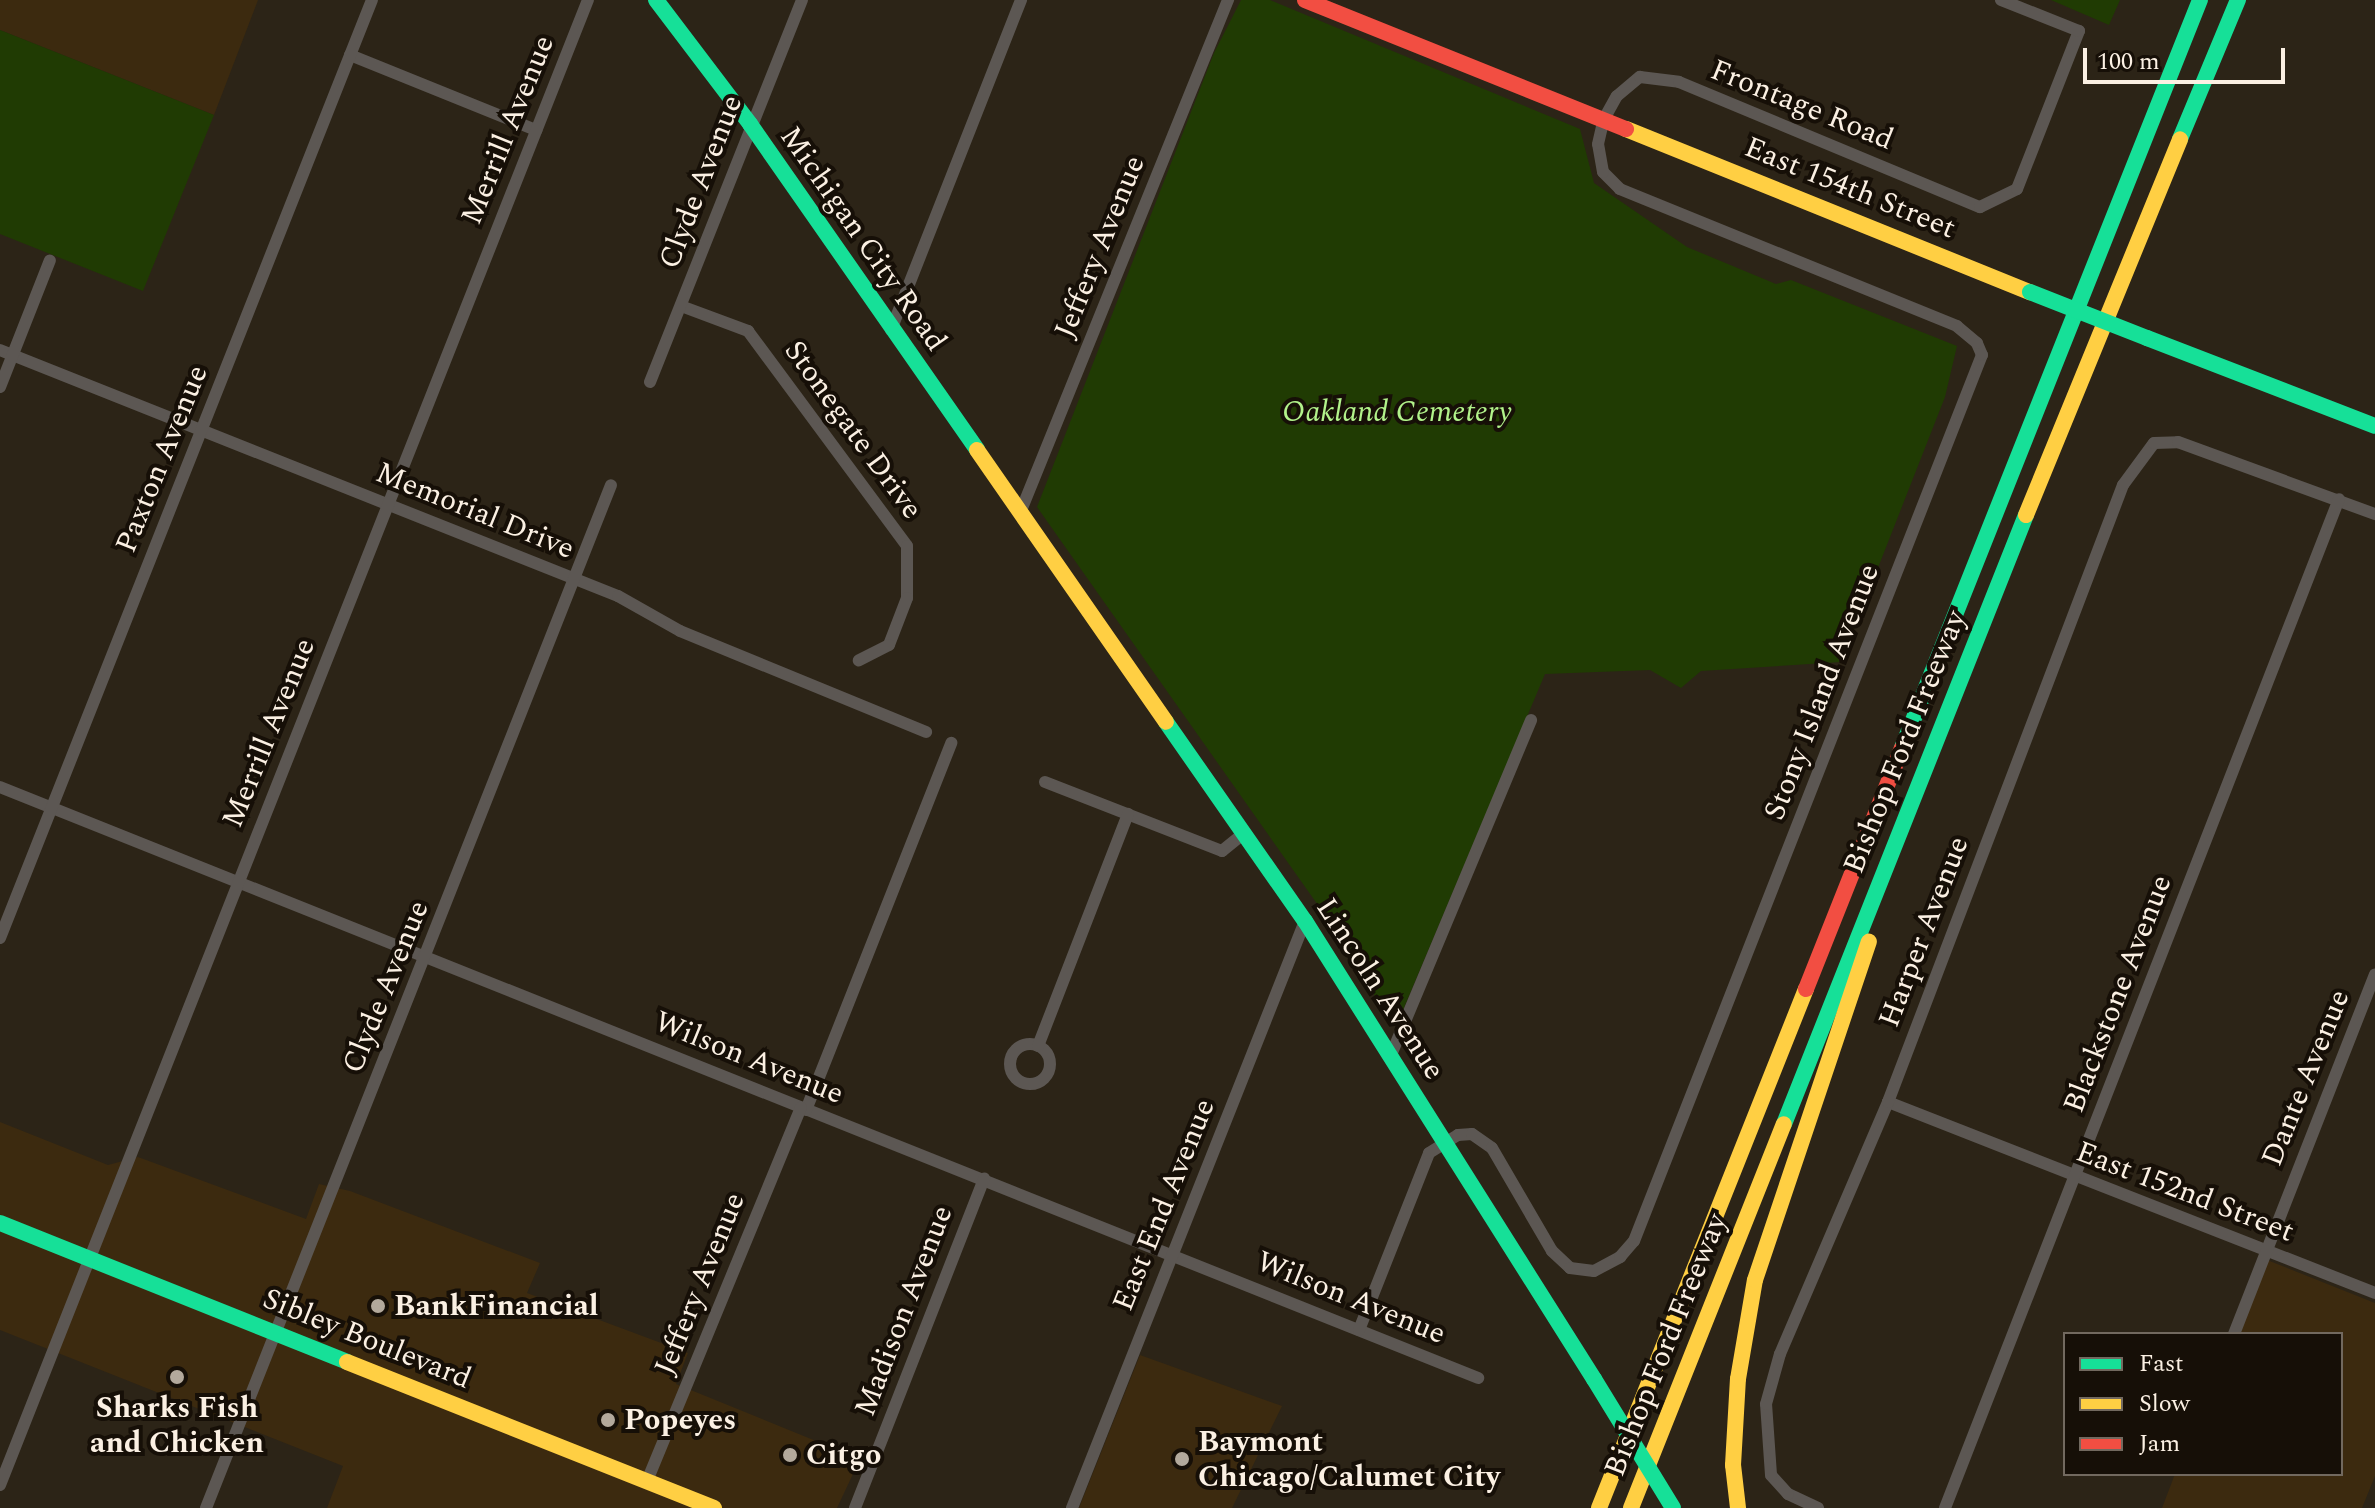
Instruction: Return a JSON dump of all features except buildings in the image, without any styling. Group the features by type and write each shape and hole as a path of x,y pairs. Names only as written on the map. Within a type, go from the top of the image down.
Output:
{"main road":[{"name":"Michigan City Road","path":"656,0 750,124 1020,513"},
{"name":"East 154th Street","path":"1305,0 2030,292 2375,426"},
{"name":"Bishop Ford Freeway","path":"1599,1508 2200,0"},
{"name":"Bishop Ford Freeway","path":"1631,1508 2190,107 2238,0"},
{"name":"Lincoln Avenue","path":"1020,513 1305,921 1673,1508"},
{"path":"1738,1508 1733,1465 1738,1379 1755,1280 1859,979 1907,812"},
{"name":"Sibley Boulevard","path":"0,1223 714,1508"}],"street":[{"name":"Paxton Avenue","path":"0,938 372,0"},
{"name":"Merrill Avenue","path":"0,1485 588,0"},
{"name":"Clyde Avenue","path":"650,382 750,124 802,0"},
{"path":"891,330 1021,0"},
{"name":"Jeffery Avenue","path":"1020,513 1228,0"},
{"name":"Frontage Road","path":"1604,119 1617,96 1640,77 1679,82 1980,207 2017,189 2079,31 2001,0"},
{"path":"350,55 536,130"},
{"name":"Stony Island Avenue","path":"1443,1142 1472,1134 1492,1148 1552,1251 1570,1268 1594,1271 1620,1257 1634,1241 1982,355 1977,343 1957,326 1620,189 1603,172 1598,144 1604,119"},
{"path":"0,387 50,260"},
{"name":"Stonegate Drive","path":"681,306 748,331 907,546 907,598 889,645 859,660"},
{"name":"Memorial Drive","path":"0,350 618,596 680,631 926,732"},
{"name":"Harper Avenue","path":"1818,1508 1788,1494 1771,1475 1766,1404 1780,1354 1888,1102 2123,485 2154,443 2204,448 2339,499"},
{"name":"Clyde Avenue","path":"206,1508 611,485"},
{"path":"2339,499 2375,514"},
{"name":"Blackstone Avenue","path":"1945,1508 2339,499"},
{"path":"1391,1055 1531,720"},
{"name":"Jeffery Avenue","path":"647,1481 804,1108 951,743"},
{"path":"1045,782 1222,851 1243,834"},
{"name":"Wilson Avenue","path":"0,787 1478,1378"},
{"path":"1038,1046 1128,814"},
{"name":"East End Avenue","path":"1072,1508 1305,921"},
{"name":"Dante Avenue","path":"2235,1332 2375,975"},
{"name":"East 152nd Street","path":"1888,1102 2375,1293"},
{"path":"1359,1330 1429,1153 1443,1142"},
{"name":"Madison Avenue","path":"855,1508 984,1178"}],"shaded area":[{"path":"0,0 258,0 214,115 0,30"},
{"path":"0,1122 108,1165 138,1157 306,1219 319,1184 350,1191 540,1263 527,1293 688,1353 676,1384 860,1459 837,1508 327,1508 343,1466 0,1330"},
{"path":"2262,1258 2375,1303 2375,1476 2362,1508 2162,1508 2174,1476 2343,1476 2343,1332 2233,1332"},
{"path":"1140,1355 1282,1406 1232,1508 1079,1508"}],"green space":[{"name":"Oakland Cemetery","path":"1241,0 1270,0 1580,129 1594,183 1687,247 1776,284 1791,280 1957,346 1945,397 1841,662 1701,671 1681,688 1650,670 1545,674 1403,1010 1391,1024 1344,942 1037,507 1214,53"},
{"path":"2051,0 2120,0 2109,25"},
{"path":"0,30 214,115 143,291 0,234"}],"traffic: fast":[{"path":"656,0 750,124 977,450"},
{"path":"1902,748 2200,0"},
{"path":"2180,139 2238,0"},
{"path":"2030,292 2147,338"},
{"path":"2147,338 2375,426"},
{"path":"1784,1124 2026,515"},
{"path":"1166,722 1305,921 1594,1379"},
{"path":"0,1223 347,1362"},
{"path":"1594,1379 1673,1508"}],"traffic: slow":[{"path":"1626,129 2030,292"},
{"path":"2026,515 2180,139"},
{"path":"977,450 1166,722"},
{"path":"1738,1508 1733,1465 1738,1379 1755,1280 1869,942"},
{"path":"1599,1508 1806,989"},
{"path":"1631,1508 1784,1124"},
{"path":"347,1362 714,1508"}],"traffic: jam":[{"path":"1305,0 1626,129"},
{"path":"1806,989 1902,748"}],"place":[{"name":"BankFinancial","path":"378,1306"},
{"name":"Sharks Fish and Chicken","path":"177,1377"},
{"name":"Popeyes","path":"608,1420"},
{"name":"Citgo","path":"790,1455"},
{"name":"Baymont Chicago/Calumet City","path":"1182,1459"}]}
